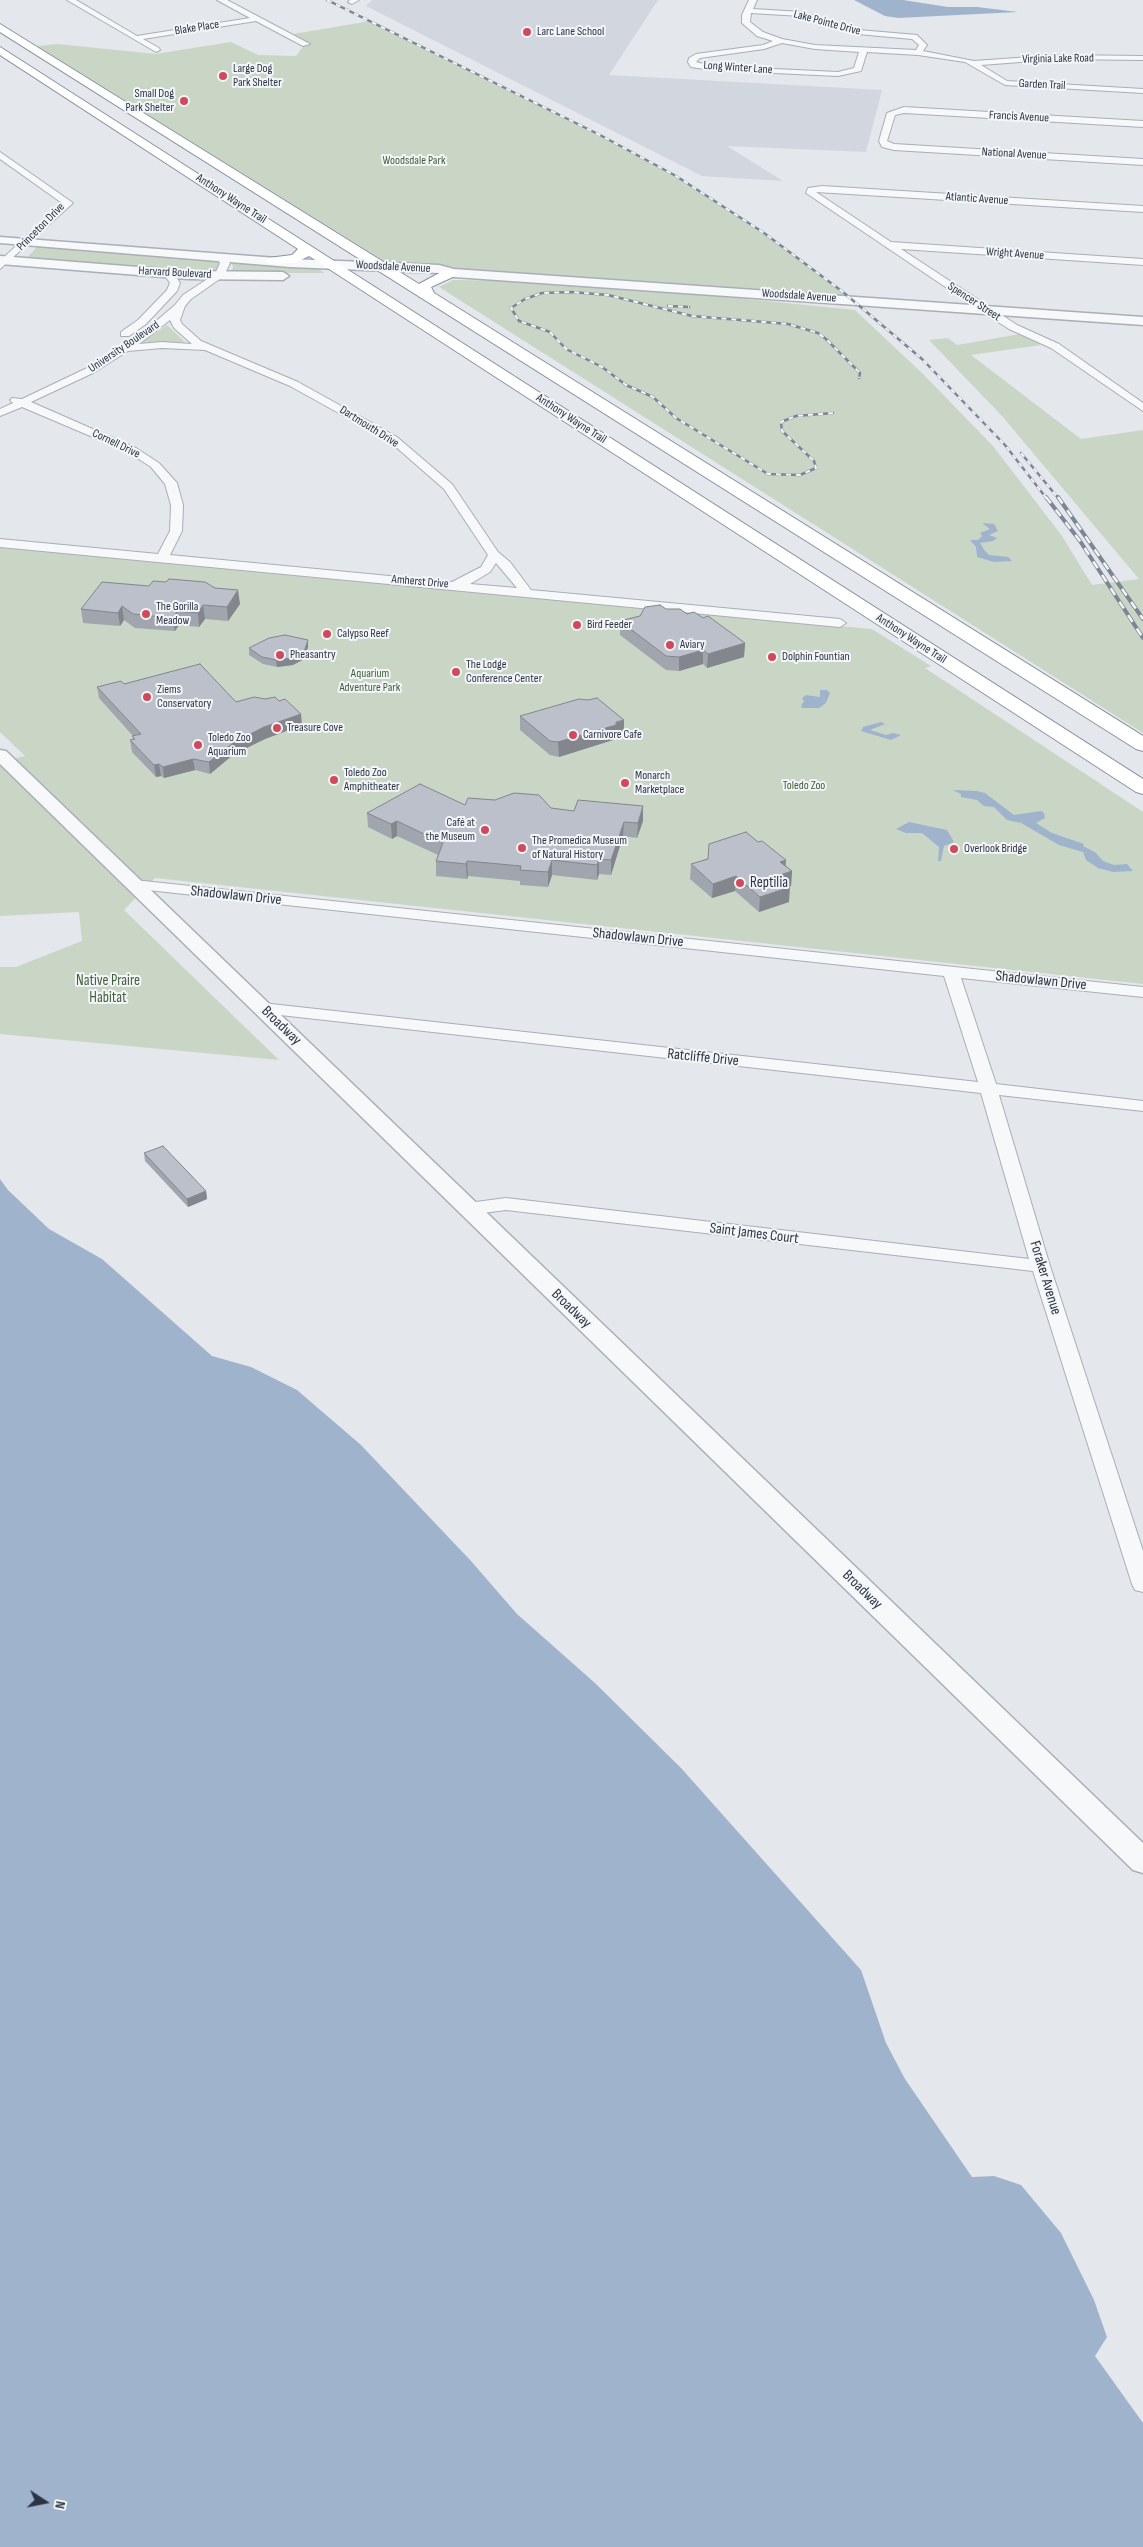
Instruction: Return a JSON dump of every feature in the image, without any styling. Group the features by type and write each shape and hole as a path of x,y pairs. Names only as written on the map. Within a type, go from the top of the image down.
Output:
{"highway":[{"name":"Anthony Wayne Trail","path":"1,28 1143,745"},
{"name":"Anthony Wayne Trail","path":"0,50 332,264 358,275 1143,788"},
{"path":"273,262 303,255 306,247"},
{"path":"428,297 424,287 426,284 452,273"},
{"path":"358,275 408,292 447,317 484,332"}],"street":[{"path":"71,0 156,50"},
{"path":"221,0 306,44"},
{"path":"753,0 745,19 749,27 760,34 781,41"},
{"name":"Lake Pointe Drive","path":"748,10 802,14 858,32 914,37 923,45 918,53"},
{"name":"Blake Place","path":"136,38 257,19"},
{"name":"Garden Trail","path":"781,41 836,49 918,53 956,58 972,63 1005,83 1143,91"},
{"name":"Long Winter Lane","path":"781,41 764,47 699,56 693,58 692,62 694,65 711,68 838,74 853,72 858,69 864,50"},
{"name":"Virginia Lake Road","path":"972,63 1059,57 1143,58"},
{"name":"Francis Avenue","path":"886,145 883,141 889,116 904,110 1143,124"},
{"name":"National Avenue","path":"886,145 1143,162"},
{"name":"Princeton Drive","path":"0,155 68,203 2,262"},
{"name":"Atlantic Avenue","path":"811,190 822,188 1143,210"},
{"name":"Spencer Street","path":"811,190 810,193 887,245 1013,327 1055,346 1143,408"},
{"name":"Harvard Boulevard","path":"0,240 273,262 332,264"},
{"name":"Wright Avenue","path":"887,245 1143,262"},
{"path":"219,276 226,263 221,258"},
{"name":"Harvard Boulevard","path":"2,262 219,276 358,275"},
{"name":"Woodsdale Avenue","path":"332,264 387,271 452,273 1143,321"},
{"name":"Woodsdale Avenue","path":"358,275 387,271"},
{"name":"University Boulevard","path":"103,349 142,322 164,301 175,284 169,274"},
{"name":"University Boulevard","path":"0,412 89,371 125,349 160,324 199,288 219,276"},
{"path":"164,301 181,304"},
{"name":"Dartmouth Drive","path":"181,304 175,320 188,337 206,348 294,384 393,439 448,487 494,555 506,566 526,592"},
{"name":"Dartmouth Drive","path":"103,349 162,345 206,348"},
{"name":"University Boulevard","path":"4,399 78,364"},
{"name":"Cornell Drive","path":"4,399 23,403 132,450 155,465 171,483 177,505 176,531 162,558"},
{"name":"Amherst Drive","path":"0,543 840,622"},
{"path":"454,585 469,580 486,569 494,555"},
{"name":"Broadway","path":"0,755 1143,1861"},
{"name":"Shadowlawn Drive","path":"134,885 1143,992"},
{"name":"Foraker Avenue","path":"951,971 989,1090 1041,1266 1143,1584"},
{"name":"Ratcliffe Drive","path":"262,1008 1143,1106"},
{"name":"Saint James Court","path":"468,1209 506,1204 1041,1266"}],"shaded area":[{"path":"372,0 658,0 609,75 882,90 866,152 727,146 783,181 702,176 366,6"}],"green space":[{"name":"Woodsdale Park","path":"370,21 600,135 676,176 793,254 851,300 380,266 31,47 57,44 156,54 231,42 258,55 296,56 305,44 288,35"},
{"path":"37,247 211,258 221,265 218,269 203,273 26,259"},
{"path":"231,262 316,267 324,273 231,273 233,267"},
{"path":"453,280 517,281 698,294 855,310 924,375 993,446 1062,536 1092,585 1139,579 1002,416 929,340 948,338 957,345 1020,334 1041,345 971,355 1081,439 1143,430 1143,733 439,287"},
{"path":"167,325 185,342 144,343 143,341"},
{"name":"Toledo Zoo","path":"0,547 872,629 931,666 925,668 1143,812 1143,984 155,878 124,910 279,1060 0,1034 0,967 16,967 82,941 79,912 0,916 0,762 25,756 0,732"}],"water":[{"path":"854,0 903,0 948,7 977,7 1018,12 898,18 885,16"},
{"path":"982,523 994,524 998,531 989,535 997,538 993,541 980,543 985,551 989,555 1008,557 1012,561 994,562 977,557 976,547 970,540 978,540 982,536 980,533 990,529"},
{"path":"820,690 827,690 830,693 826,703 819,708 802,708 801,706 804,701 802,698 806,695 820,697"},
{"path":"881,722 885,724 870,730 886,735 893,733 901,735 891,740 861,731 863,727"},
{"path":"953,790 985,793 1014,815 1041,811 1044,813 1045,818 1036,823 1052,833 1084,844 1083,846 1095,852 1103,861 1114,865 1127,864 1133,871 1113,872 1098,868 1086,860 1083,852 1059,845 1021,823 1007,820 994,807 984,806 977,800 961,797 961,794"},
{"path":"909,822 947,830 954,842 944,846 941,861 938,861 939,847 922,833 906,833 896,829"},
{"path":"0,1179 8,1190 49,1229 102,1259 212,1356 251,1367 297,1390 361,1445 471,1561 517,1614 595,1683 681,1768 861,1970 886,2043 905,2079 972,2177 994,2176 1021,2185 1061,2233 1094,2300 1107,2337 1095,2356 1143,2423 1143,2547 0,2547"}],"building":[{"path":"169,579 205,582 215,588 238,590 227,607 203,605 198,613 177,611 173,618 133,614 122,606 118,613 81,609 102,582 149,586 153,581 166,582"},
{"path":"660,605 666,609 680,609 687,614 694,612 703,618 708,616 745,643 708,654 703,650 679,657 666,656 620,621 640,616 645,607"},
{"path":"285,635 308,640 304,652 293,658 276,660 262,657 249,648 269,638"},
{"path":"200,664 236,702 254,697 265,699 275,697 279,701 285,699 301,714 264,727 233,743 209,762 193,759 163,767 159,764 154,765 130,740 135,739 132,736 141,734 97,687 121,681 124,684"},
{"path":"597,698 624,720 616,722 616,725 558,742 550,741 520,716 579,699"},
{"name":"The Promedica Museum of Natural History","path":"420,784 465,805 468,798 495,800 514,793 539,795 551,808 574,811 578,800 643,806 638,823 624,822 611,860 599,859 597,865 552,860 548,872 520,870 521,866 467,861 466,864 436,861 443,843 397,821 391,824 367,813"},
{"name":"Reptilia","path":"746,832 758,842 762,841 786,860 780,862 792,871 777,876 790,887 760,897 736,876 713,884 691,864 708,859 709,844"},
{"path":"163,1146 206,1191 187,1199 144,1153"}],"railway":[{"path":"327,0 600,135 676,176 764,233 843,292 922,359 1005,445 1047,499"},
{"path":"833,413 796,416 781,422 782,431 814,461 816,468 800,475 768,474 676,418 653,397 626,385 602,367 566,349 550,332 519,321 511,308 525,299 542,293 571,292 608,295 692,316 788,324 818,333 826,339 860,373 859,378"},
{"path":"668,306 689,307"},
{"path":"1021,453 1059,499"},
{"path":"1046,497 1080,541 1143,638"},
{"path":"1058,497 1143,619"}],"place":[{"name":"Larc Lane School","path":"527,32"},
{"name":"Large Dog Park Shelter","path":"223,76"},
{"name":"Small Dog Park Shelter","path":"184,101"},
{"name":"The Gorilla Meadow","path":"146,614"},
{"name":"Bird Feeder","path":"577,625"},
{"name":"Calypso Reef","path":"327,634"},
{"name":"Aviary","path":"670,645"},
{"name":"Pheasantry","path":"280,655"},
{"name":"Dolphin Fountian","path":"772,657"},
{"name":"The Lodge Conference Center","path":"456,672"},
{"name":"Ziems Conservatory","path":"147,697"},
{"name":"Treasure Cove","path":"277,728"},
{"name":"Carnivore Cafe","path":"573,735"},
{"name":"Toledo Zoo Aquarium","path":"198,745"},
{"name":"Toledo Zoo Amphitheater","path":"334,780"},
{"name":"Monarch Marketplace","path":"625,783"},
{"name":"Café at the Museum","path":"485,830"},
{"name":"The Promedica Museum of Natural History","path":"522,848"},
{"name":"Overlook Bridge","path":"954,849"},
{"name":"Reptilia","path":"740,883"}],"park label":[{"name":"Aquarium Adventure Park","path":"370,681"},
{"name":"Native Praire Habitat","path":"108,990"}]}
